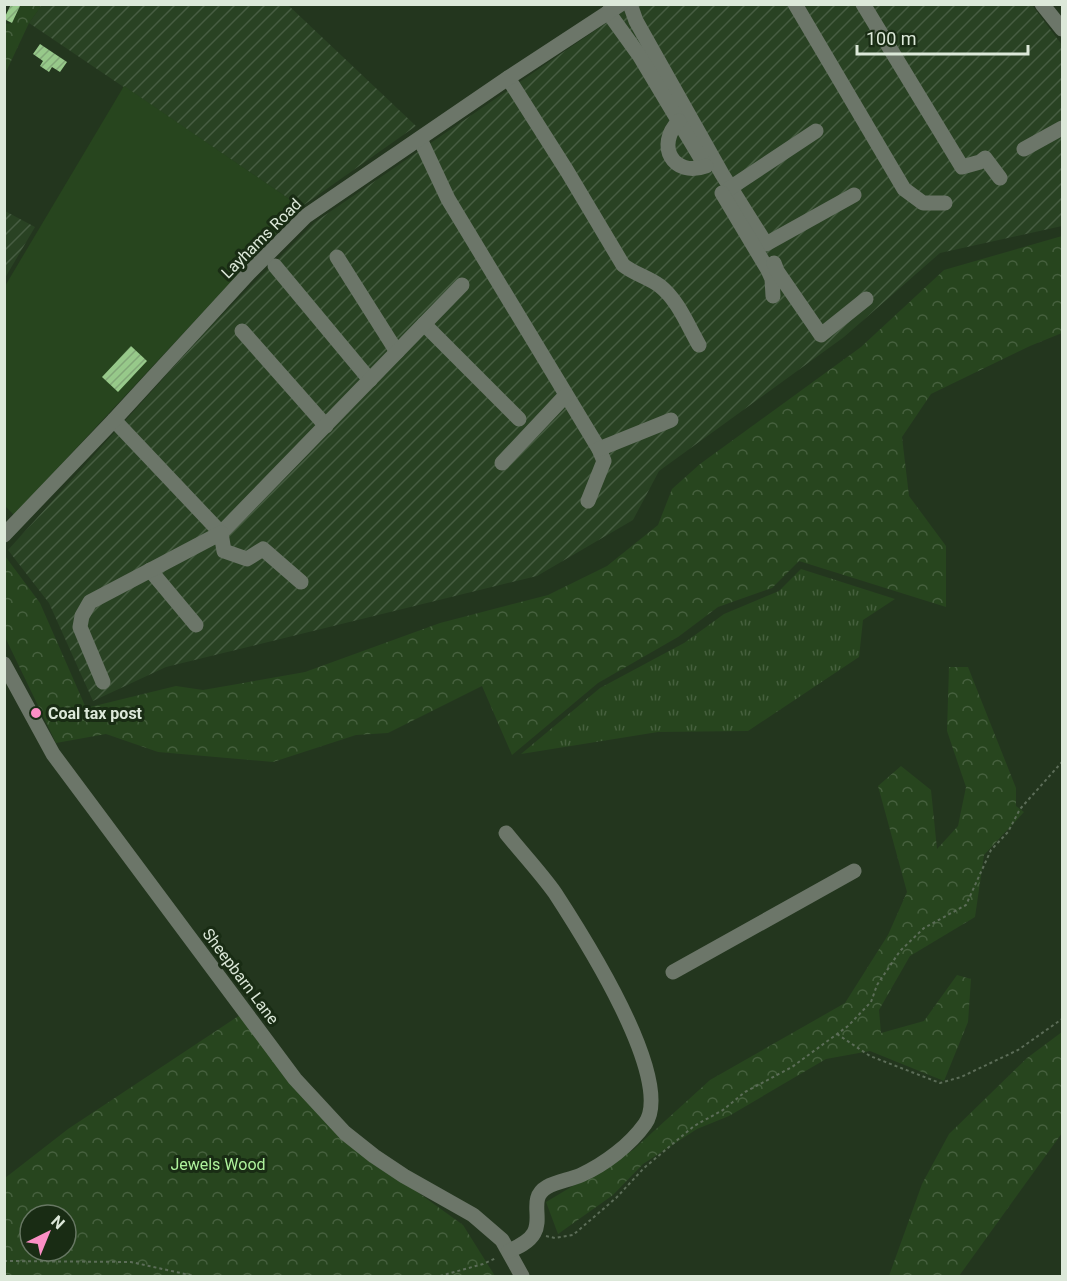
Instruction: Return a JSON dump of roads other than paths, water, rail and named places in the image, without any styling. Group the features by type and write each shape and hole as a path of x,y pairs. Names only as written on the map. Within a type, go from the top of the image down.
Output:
{"street":[{"path":"795,4 904,189 923,203 945,203"},
{"path":"863,4 962,167 980,162 985,158 1000,178"},
{"path":"1042,4 1062,29"},
{"path":"618,7 639,55 768,270 772,279 773,296"},
{"path":"618,7 636,21 730,188 766,244 777,271 821,335 866,299"},
{"name":"Layhams Road","path":"5,532 114,420 293,228 321,204 618,7"},
{"path":"508,78 623,265 633,273 658,284 668,293 699,345"},
{"path":"679,122 669,133 667,140 670,156 683,168 692,170 706,166"},
{"path":"1024,149 1062,128"},
{"path":"730,188 816,130"},
{"path":"420,139 448,199 599,449 604,461 588,501"},
{"path":"766,244 854,195"},
{"path":"337,257 397,352"},
{"path":"275,266 370,380"},
{"path":"103,682 80,627 82,616 90,602 221,533 462,285"},
{"path":"424,324 519,419"},
{"path":"242,331 326,426"},
{"path":"502,463 566,395"},
{"path":"114,420 221,533 224,551 248,559 263,549 301,582"},
{"path":"599,449 671,420"},
{"path":"150,570 196,625"},
{"name":"Sheepbarn Lane","path":"4,664 52,754 295,1079 319,1107 352,1138 404,1176 473,1215 502,1240 522,1276"},
{"path":"506,833 554,891 612,988 642,1055 651,1094 651,1109 646,1122 620,1149 582,1175 555,1183 540,1193 536,1199 535,1232 526,1242 509,1251"},
{"path":"673,972 854,871"}],"place":[{"name":"Coal tax post","path":"36,713"}],"park label":[{"name":"Jewels Wood","path":"218,1164"}]}
